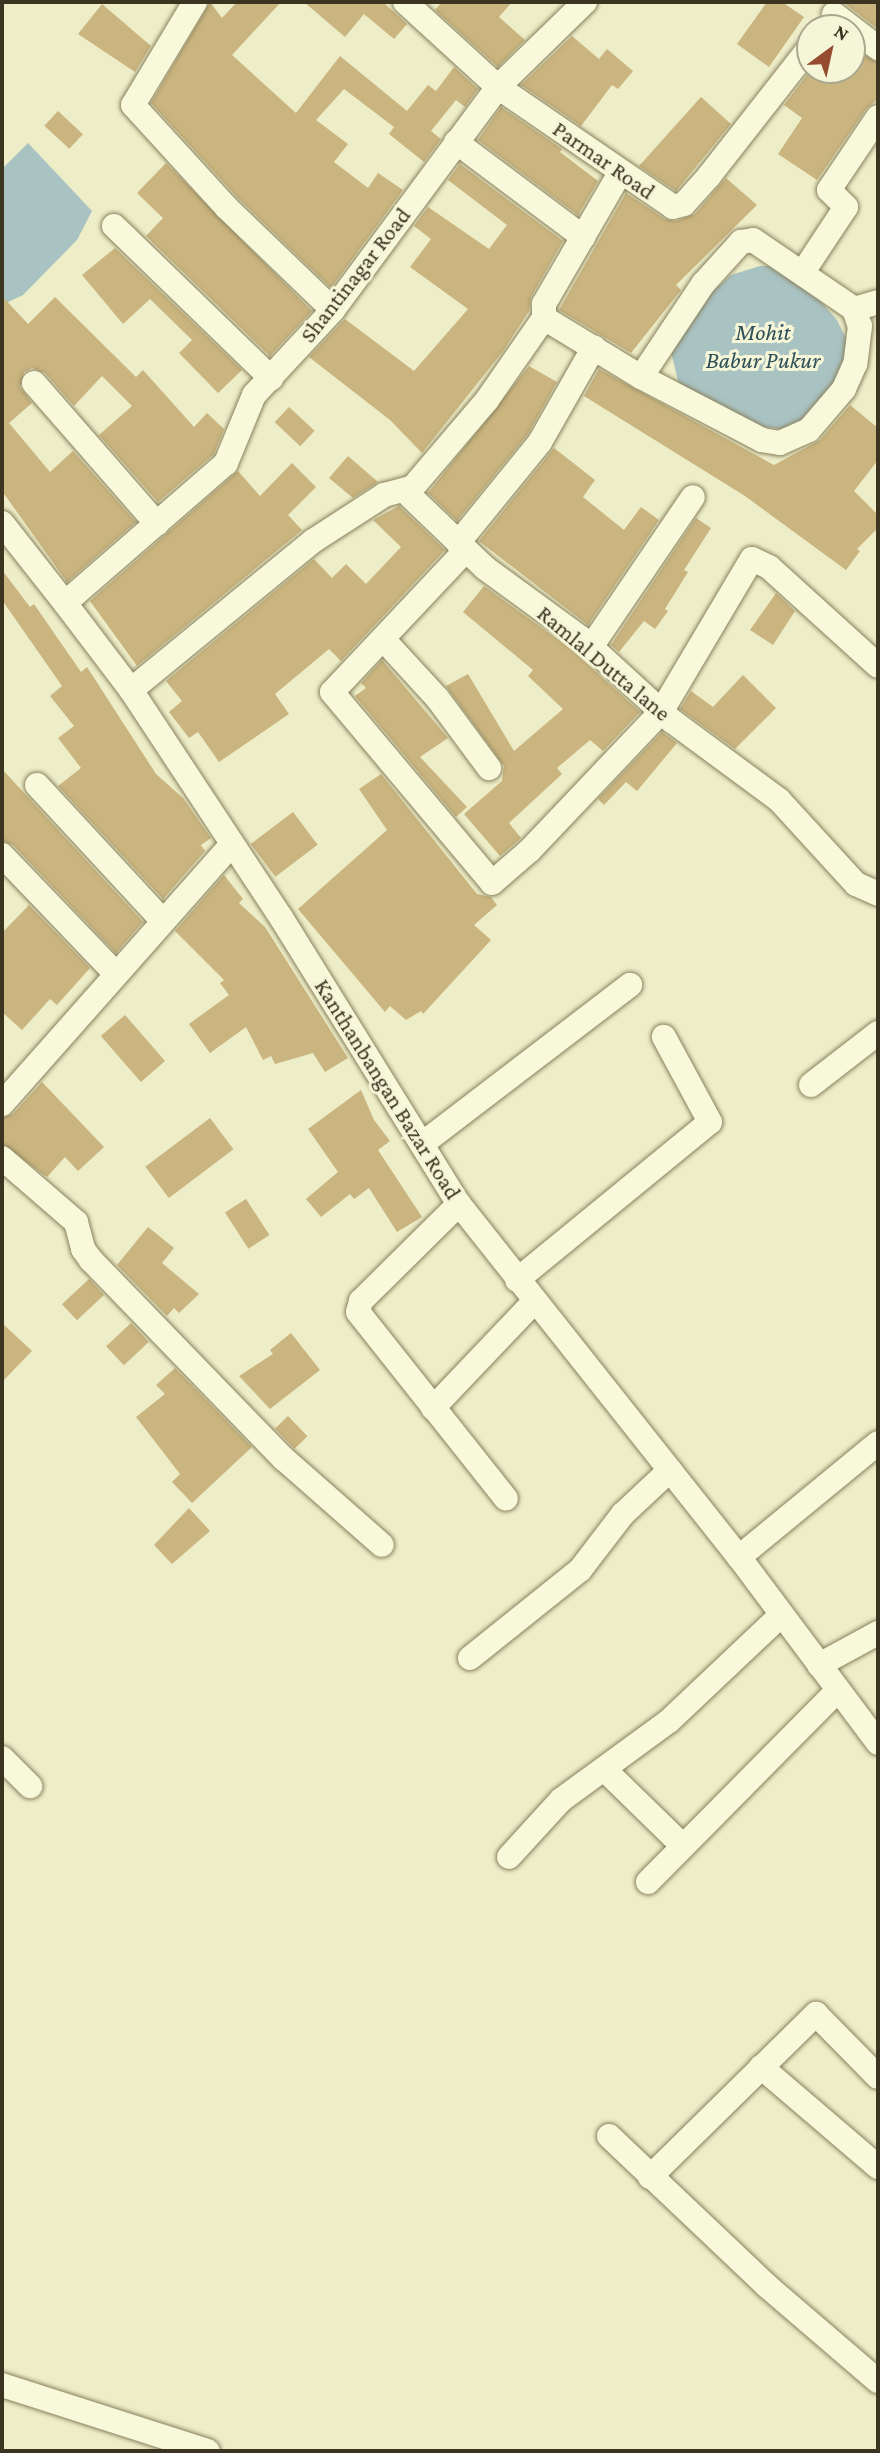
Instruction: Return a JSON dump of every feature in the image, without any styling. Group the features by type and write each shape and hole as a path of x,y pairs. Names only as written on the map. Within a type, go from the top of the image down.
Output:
{"street":[{"path":"195,2 133,105 227,208 333,310"},
{"name":"Parmar Road","path":"405,2 498,87 620,173 673,206 684,204 796,64"},
{"name":"Shantinagar Road","path":"65,602 226,463 253,397 333,310 498,87 585,2"},
{"path":"803,272 846,208 829,190 878,117"},
{"path":"456,142 583,237"},
{"path":"131,690 313,541 384,495 413,487 487,400 544,318 544,304 620,173"},
{"path":"114,226 271,378"},
{"path":"544,318 641,377 762,440 780,443 809,430 844,389 855,364 860,326 854,309 803,272 753,240 741,242 703,284 641,377"},
{"path":"854,309 878,302"},
{"path":"594,347 540,442 462,546 383,639 338,681 332,692 492,883 530,850 661,712 752,559 769,567 878,666"},
{"path":"34,383 157,524"},
{"name":"Ramlal Dutta lane","path":"413,487 410,496 462,546 591,647 661,712 779,800 856,884 878,894"},
{"path":"591,647 693,497"},
{"name":"Kanthanbangan Bazar Road","path":"2,523 131,690 282,919 459,1204 534,1302 740,1556 878,1743"},
{"path":"383,639 438,699 489,768"},
{"path":"37,785 163,921"},
{"path":"2,1104 231,845"},
{"path":"2,855 116,974"},
{"path":"422,1144 630,985"},
{"path":"811,1085 878,1033"},
{"path":"517,1280 709,1122 664,1037"},
{"path":"2,1158 76,1222 86,1255 284,1459 382,1545"},
{"path":"459,1204 358,1307 358,1315 506,1499"},
{"path":"433,1408 534,1302"},
{"path":"740,1556 878,1443"},
{"path":"470,1658 580,1570 628,1508 670,1470"},
{"path":"509,1857 561,1800 669,1721 781,1615"},
{"path":"819,1665 878,1633"},
{"path":"648,1882 838,1690"},
{"path":"2,1758 30,1786"},
{"path":"605,1770 683,1846"},
{"path":"650,2177 818,2014 878,2077"},
{"path":"761,2067 878,2167"},
{"path":"609,2136 650,2177 878,2381"},
{"path":"2,2385 208,2451"}],"water":[{"path":"28,143 92,211 77,240 23,295 2,305 2,169"},
{"name":"Mohit Babur Pukur","path":"760,266 785,266 804,282 837,320 854,354 845,390 794,431 759,426 679,385 670,348 712,292 731,275"}],"building":[{"path":"210,2 222,18 237,2 281,2 232,55 296,113 340,56 407,111 428,85 436,91 454,67 478,89 465,107 456,100 431,131 441,139 424,162 389,134 394,127 344,89 316,120 348,144 334,162 368,188 378,173 403,190 331,288 238,198 151,103"},
{"path":"304,2 383,2 407,24 394,39 364,14 345,37"},
{"path":"442,2 512,2 499,17 525,40 498,67 435,10"},
{"path":"767,2 782,2 800,14 796,14 796,28 769,67 737,44"},
{"path":"843,2 878,2 878,29 866,20 866,14 859,14"},
{"path":"102,4 151,46 135,72 78,34"},
{"path":"572,36 599,59 607,49 633,71 618,89 612,85 581,126 521,85"},
{"path":"866,56 878,63 878,99 866,109 817,180 778,154 802,118 784,105 800,84 866,84"},
{"path":"701,97 731,124 676,191 639,166"},
{"path":"501,107 562,149 560,152 598,181 578,215 478,140"},
{"path":"58,111 83,134 69,149 44,126"},
{"path":"166,163 312,311 270,356 146,236 163,218 137,193"},
{"path":"460,164 563,241 531,297 529,311 503,351 422,453 390,420 309,357 345,319 414,371 468,309 410,267 431,239 414,226 428,207 489,249 507,225 448,180"},
{"path":"726,178 757,205 676,285 681,290 631,353 559,310 626,193 665,219 676,221 695,214"},
{"path":"115,248 242,370 218,393 179,353 192,340 150,299 123,324 82,275"},
{"path":"2,296 28,324 55,297 136,377 143,370 194,427 207,413 224,429 214,454 158,502 99,435 132,406 102,376 74,406 45,373 32,368 24,372 20,387 32,403 9,423 50,472 73,451 136,522 67,582 2,491"},
{"path":"529,366 557,382 528,434 457,521 428,493"},
{"path":"599,369 774,465 820,440 850,405 878,428 878,460 854,491 878,515 878,528 857,549 860,551 846,570 745,496 584,396"},
{"path":"289,407 315,431 300,446 275,422"},
{"path":"554,448 595,480 583,497 624,530 641,507 659,520 588,625 479,541"},
{"path":"348,456 378,482 353,498 329,478"},
{"path":"292,463 316,487 288,515 302,530 137,666 90,601 238,471 260,496"},
{"path":"399,506 445,550 341,661 329,649 275,694 289,714 219,762 198,732 189,738 169,712 182,701 166,681 314,559 332,578 346,564 366,584 401,547 373,520"},
{"path":"696,518 711,528 684,570 688,572 665,609 668,611 655,629 644,621 619,652 611,645"},
{"path":"2,570 30,607 34,604 81,672 87,667 156,774 183,798 211,838 201,845 205,851 163,899 58,786 81,768 58,738 74,726 50,696 62,686 2,600"},
{"path":"484,586 572,650 640,712 603,751 590,740 557,768 562,774 509,823 521,838 500,856 464,814 502,781 504,766 446,686 468,674 514,751 563,709 528,676 533,670 463,612"},
{"path":"776,593 795,611 773,645 750,630"},
{"path":"382,660 448,738 420,757 467,807 456,817 355,696 366,688 361,683"},
{"path":"743,675 776,708 735,749 680,709 691,691 713,707"},
{"path":"662,732 677,743 637,791 626,782 604,805 598,799"},
{"path":"2,769 143,922 116,953 13,845 2,841"},
{"path":"381,774 477,894 491,897 497,905 474,925 491,940 423,1014 421,1011 406,1020 390,1006 385,1012 298,909 387,830 359,789"},
{"path":"293,812 318,845 275,877 251,844"},
{"path":"224,875 243,899 239,903 265,927 348,1058 325,1072 313,1053 275,1064 271,1056 263,1060 246,1027 210,1053 189,1024 229,995 220,983 224,980 175,931"},
{"path":"29,905 90,968 57,1005 50,999 22,1030 2,1012 2,933"},
{"path":"125,1015 165,1061 141,1082 101,1036"},
{"path":"42,1082 104,1147 78,1171 65,1157 47,1177 2,1144 2,1118 13,1114"},
{"path":"361,1090 374,1120 390,1141 378,1150 422,1217 397,1232 369,1188 354,1199 350,1194 321,1217 306,1199 338,1172 308,1129"},
{"path":"210,1118 233,1149 169,1198 145,1167"},
{"path":"246,1199 269,1235 248,1249 225,1213"},
{"path":"148,1227 174,1248 162,1263 199,1294 179,1313 174,1308 167,1316 117,1265"},
{"path":"89,1279 104,1295 77,1320 62,1304"},
{"path":"2,1323 32,1351 2,1382"},
{"path":"131,1323 149,1342 124,1365 106,1346"},
{"path":"291,1333 320,1370 270,1409 239,1376 273,1354 270,1350"},
{"path":"175,1368 252,1447 192,1503 172,1482 180,1474 136,1417 165,1394 156,1385"},
{"path":"288,1416 307,1436 295,1449 275,1429"},
{"path":"189,1508 210,1531 172,1564 154,1545"}]}
